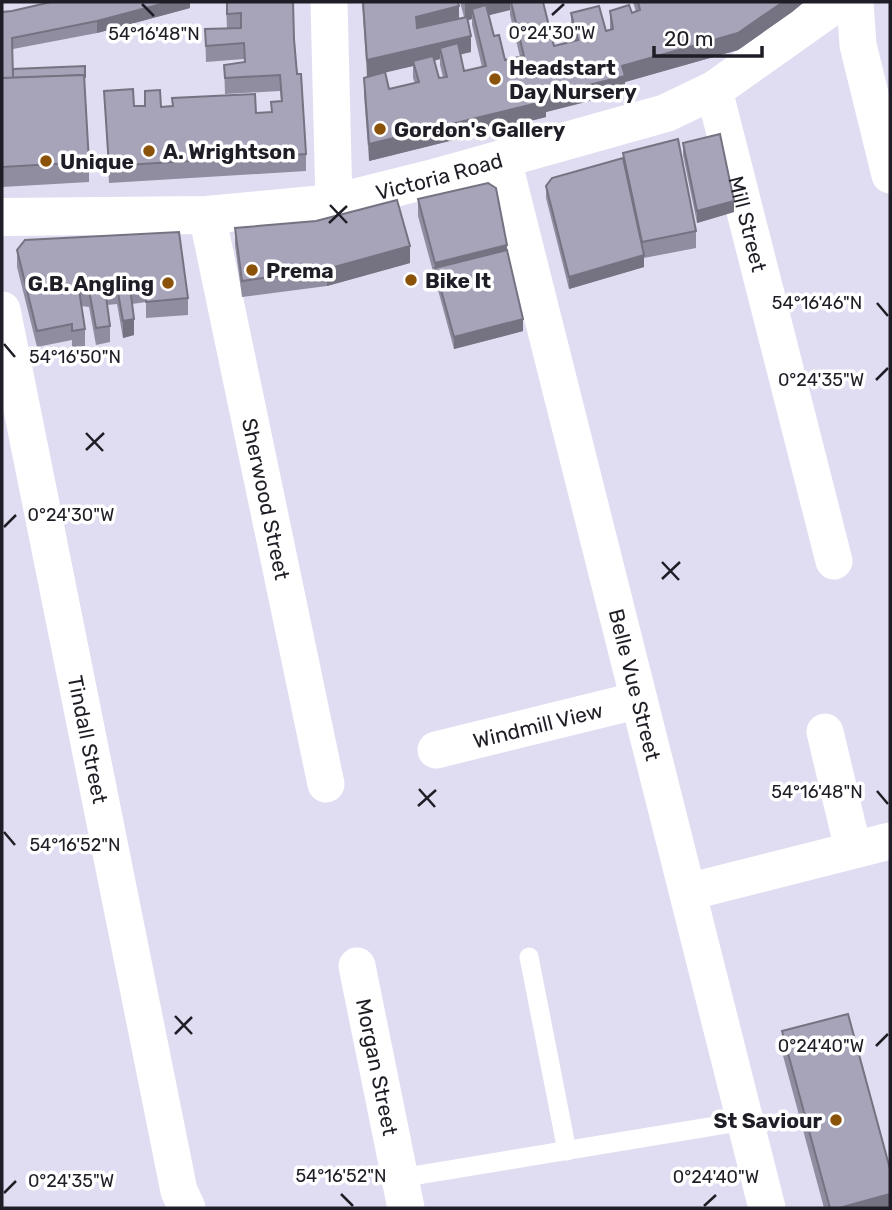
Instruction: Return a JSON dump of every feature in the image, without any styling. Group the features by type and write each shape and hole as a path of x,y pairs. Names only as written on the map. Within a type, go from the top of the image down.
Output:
{"main road":[{"name":"Victoria Road","path":"2,217 207,215 334,203 503,160 666,113 714,89 838,2"}],"street":[{"path":"329,2 334,203"},
{"path":"855,2 858,45 890,175"},
{"name":"Mill Street","path":"714,89 834,561"},
{"name":"Belle Vue Street","path":"503,160 767,1208"},
{"name":"Sherwood Street","path":"207,215 326,784"},
{"name":"Tindall Street","path":"2,310 177,1177 187,1208"},
{"name":"Windmill View","path":"436,750 639,700"},
{"path":"825,732 853,849"},
{"path":"688,892 890,841"},
{"name":"Morgan Street","path":"357,966 403,1193"}],"lane":[{"path":"529,957 566,1151"},
{"path":"403,1193 566,1151 745,1121"}],"building":[{"path":"51,2 169,2 97,21 12,38 13,78 2,78 2,12"},
{"path":"227,2 293,2 294,39 297,74 301,74 306,154 109,166 104,91 133,89 134,106 145,106 145,91 160,90 161,107 173,106 172,98 255,94 256,113 272,112 271,102 282,101 280,75 225,78 224,65 245,62 244,43 206,46 205,29 241,28 241,13 227,14"},
{"path":"363,2 458,2 459,6 416,17 417,28 467,17 471,36 367,60"},
{"path":"511,2 543,2 554,46 578,40 571,13 599,6 606,31 613,29 610,11 629,5 632,13 640,10 638,2 783,2 738,33 622,66 625,76 544,96 546,101 369,144 364,78 385,72 389,89 419,82 413,61 433,56 439,78 447,77 440,48 458,43 464,71 486,66 472,9 486,5 494,36 499,35 505,60 524,56"},
{"path":"85,66 85,76 13,78 13,69"},
{"path":"84,75 89,162 2,167 2,78"},
{"path":"720,134 734,201 697,211 683,143"},
{"path":"678,139 696,231 642,242 623,153"},
{"path":"623,158 644,255 569,277 546,186 552,178"},
{"path":"488,183 496,188 507,245 435,263 418,199"},
{"path":"397,200 410,246 327,269 242,281 235,228 316,221"},
{"path":"179,232 188,298 146,302 146,285 130,287 134,319 123,321 117,287 105,289 110,326 96,328 89,290 79,290 85,329 72,331 72,324 37,331 17,250 25,240"},
{"path":"507,250 523,319 454,337 435,268"},
{"name":"St Saviour","path":"848,1014 890,1169 890,1194 830,1208 782,1031"}],"place":[{"name":"Headstart Day Nursery","path":"495,79"},
{"name":"Gordon's Gallery","path":"380,129"},
{"name":"A. Wrightson","path":"149,151"},
{"name":"Unique","path":"46,161"},
{"name":"Prema","path":"252,270"},
{"name":"Bike It","path":"411,280"},
{"name":"G.B. Angling","path":"168,283"},
{"name":"St Saviour","path":"836,1120"}]}
